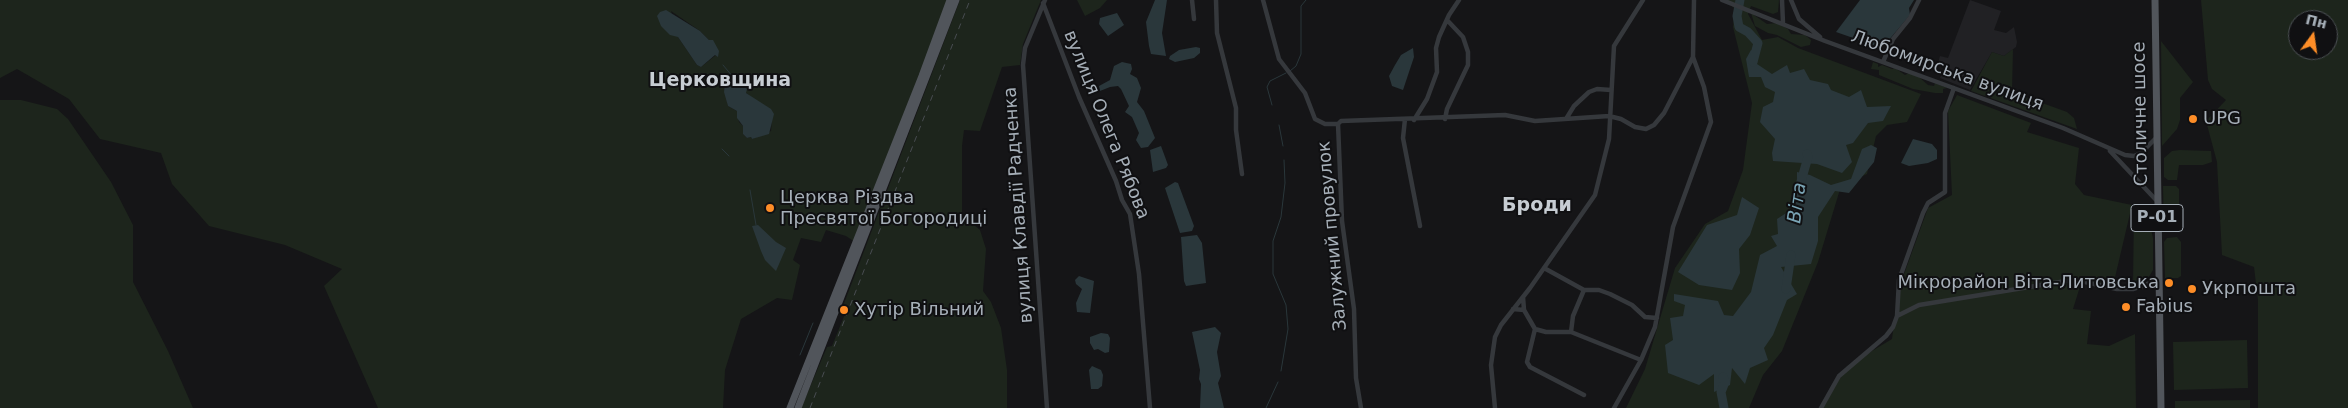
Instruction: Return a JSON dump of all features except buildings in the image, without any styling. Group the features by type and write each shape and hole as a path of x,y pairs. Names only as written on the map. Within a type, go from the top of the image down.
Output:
{"main road":[{"path":"790,408 922,76 950,0"},
{"path":"798,408 956,0"},
{"name":"Столичне шосе","path":"2155,0 2161,408"}],"street":[{"path":"1192,0 1194,19"},
{"path":"1216,0 1217,33 1236,108 1236,130 1242,174"},
{"path":"1263,0 1279,59 1305,93 1316,119 1325,124 1338,124"},
{"path":"1414,120 1427,100 1435,79 1437,72 1436,48 1447,20 1460,0"},
{"path":"1495,408 1491,365 1495,338 1501,325 1595,195 1609,139 1614,46 1643,0"},
{"path":"1614,408 1642,360 1657,318 1673,227 1711,122 1704,87 1693,57 1694,0"},
{"name":"Любомирська вулиця","path":"1722,0 1775,19 1825,41 2062,128 2109,150 2134,156 2141,153 2156,138"},
{"path":"1782,0 1783,23"},
{"path":"1792,0 1799,19 1825,41"},
{"path":"1883,62 1893,39 1910,18 1919,0"},
{"name":"вулиця Клавдії Радченка","path":"1044,1 1025,48 1023,65 1047,408"},
{"name":"вулиця Олега Рябова","path":"1044,1 1076,89 1116,181 1122,200 1130,214 1139,274 1150,408"},
{"path":"1445,119 1447,109 1468,65 1468,52 1463,37 1447,20"},
{"path":"1609,116 1621,119 1635,127 1646,129 1654,125 1664,113 1693,57"},
{"path":"1821,408 1840,376 1886,336 1897,316 1899,280 1923,213 1928,203 1945,192 1946,113 1954,88"},
{"path":"1566,119 1574,106 1589,92 1598,89 1611,90"},
{"name":"Залужний провулок","path":"1361,408 1356,378 1354,309 1342,221 1338,124 1341,121 1445,119 1504,115 1535,121 1609,116"},
{"path":"1405,119 1403,138 1420,226"},
{"name":"Любомирська вулиця","path":"2109,150 2157,201"},
{"path":"1544,268 1584,290 1599,290 1610,294 1632,305 1646,318 1657,318"},
{"path":"1897,316 1919,305 2066,281 2076,280 2118,289 2133,289 2158,280"},
{"path":"1570,332 1584,290"},
{"path":"1523,296 1524,310 1535,329 1527,362 1530,367 1584,395"},
{"path":"1513,309 1524,310"},
{"path":"1535,329 1546,332 1570,332 1642,360"}],"shaded area":[{"path":"0,0 950,0 855,242 846,236 826,230 821,242 801,238 793,260 800,265 792,300 777,298 741,319 725,370 723,408 378,408 324,286 342,269 285,245 209,226 172,184 161,153 100,139 69,99 17,69 0,78","holes":["671,11 700,31 709,40 716,55 701,67 697,65 678,37","730,80 755,100 772,119 771,131 752,139 751,137 747,138 743,134 743,126 739,122 737,111 728,106 727,98"]},
{"path":"960,0 1041,0 1023,44 1020,65 1002,67 980,131 964,130 962,146 962,215 980,230 986,249 983,291 991,302 1001,328 1007,370 1007,408 801,408 827,347 832,346 847,309 843,306"},
{"path":"1077,0 1107,0 1100,8 1085,16"},
{"path":"1725,0 1779,0 1778,12 1773,14 1751,6 1748,14 1762,40 1778,37 1798,48 1921,94 1907,122 1887,125 1876,136 1867,174 1841,186 1818,262 1782,351 1763,375 1749,408 1626,408 1645,369 1675,268 1705,224 1728,211 1743,170 1752,103 1733,27 1735,9"},
{"path":"1970,0 2001,11 1994,30 2006,33 2014,27 2017,42 2016,47 2004,56 1992,52 1970,90 1940,78 1945,66 1938,63 1940,56 1948,58"},
{"path":"2201,0 2348,0 2348,408 2258,408 2258,300 2254,267 2222,255 2217,162 2206,121 2226,100 2212,89 2208,80"},
{"path":"1751,13 1767,24 1777,23 1788,29 1791,34 1805,35 1811,40 1810,45 1801,47 1755,26"},
{"path":"2161,41 2193,82 2180,98 2180,120 2177,129 2162,146"},
{"path":"2013,49 2012,92 2067,112 2074,118 2077,129 1971,91 1992,52 2004,56"},
{"path":"1873,62 1878,64 1878,67 1882,65 1892,69 1895,68 1905,75 1909,73 1919,77 1928,85 1934,86 1935,83 1947,88 1943,89 1943,93 1913,89 1879,75 1879,70 1871,69"},
{"path":"1957,95 2031,123 2027,132 2079,148 2075,184 2084,195 2132,205 2113,286 2082,280 2073,309 2091,311 2087,344 2109,346 2135,334 2136,408 1822,408 1847,366 1892,339 1899,288 1928,208 1952,195 1948,111"},
{"path":"0,100 21,100 57,109 68,119 111,182 133,225 133,282 168,351 193,408 0,408"},
{"path":"2172,151 2211,151 2212,162 2203,165 2179,165 2177,180 2168,180 2164,177 2164,158"},
{"path":"2163,186 2176,186 2179,189 2179,231 2164,232"},
{"path":"2134,206 2149,220 2153,238 2153,270 2147,280 2133,285"},
{"path":"2177,237 2181,242 2181,276 2178,278 2165,278 2164,242 2167,238"},
{"path":"2247,340 2248,388 2174,390 2173,342"},
{"path":"2250,400 2250,408 2175,408 2175,401"}],"water":[{"path":"1155,0 1167,0 1162,33 1166,56 1151,54 1149,46 1146,22"},
{"path":"1860,0 1914,0 1909,8 1910,15 1882,48 1836,32"},
{"path":"666,10 700,31 709,40 713,40 719,51 718,57 715,55 701,67 697,65 678,37 670,35 661,26 657,16 660,12"},
{"path":"1117,13 1124,25 1108,36 1099,24 1100,18"},
{"path":"1200,48 1200,53 1194,58 1175,62 1169,59 1170,56 1179,50"},
{"path":"1413,48 1414,57 1403,90 1392,86 1389,76 1395,65 1401,55"},
{"path":"1751,50 1758,52 1757,64 1772,74 1787,65 1790,73 1804,69 1810,80 1828,84 1831,90 1849,97 1861,90 1867,107 1891,106 1883,121 1868,123 1853,143 1846,145 1852,162 1842,173 1817,164 1773,161 1772,153 1775,139 1760,122 1763,107 1773,102 1775,92 1765,87 1761,77 1749,77 1746,59"},
{"path":"1122,62 1131,64 1130,74 1137,78 1141,88 1137,102 1144,111 1155,138 1148,147 1141,148 1136,140 1139,133 1132,117 1125,112 1129,106 1121,89 1118,86 1100,91 1099,86 1110,80 1114,66"},
{"path":"730,80 743,83 747,89 746,93 771,109 774,114 769,134 752,139 751,137 747,138 743,134 743,126 737,118 737,111 728,106 724,92 725,83"},
{"path":"1913,139 1932,144 1937,150 1937,159 1928,163 1909,166 1901,163"},
{"path":"1871,145 1877,148 1874,162 1849,193 1835,191 1818,217 1818,241 1811,264 1781,267 1797,294 1787,300 1773,335 1764,348 1768,360 1750,368 1745,384 1732,368 1730,385 1714,392 1714,374 1699,385 1668,373 1665,345 1673,340 1670,318 1683,316 1685,305 1674,301 1674,294 1718,301 1724,315 1733,316 1751,292 1760,255 1777,246 1771,236 1778,234 1777,219 1794,208 1791,196 1797,192 1797,172 1810,175 1831,185 1851,179 1862,149"},
{"path":"1161,146 1168,165 1166,168 1153,172 1150,150"},
{"path":"1175,182 1178,183 1194,226 1192,231 1180,233 1165,188"},
{"path":"1742,197 1759,208 1750,235 1739,249 1740,273 1732,290 1699,285 1678,272 1707,225 1737,215"},
{"path":"758,225 776,242 786,248 776,271 765,260 761,251 752,226"},
{"path":"1197,235 1202,243 1206,283 1186,286 1181,237"},
{"path":"1079,276 1094,281 1090,313 1077,312 1076,303 1082,289 1076,284 1075,280"},
{"path":"1215,327 1221,333 1217,352 1221,376 1218,383 1224,408 1200,408 1200,370 1192,332"},
{"path":"1101,333 1108,334 1110,338 1109,352 1105,353 1098,349 1094,350 1090,343 1090,337"},
{"path":"1092,366 1101,370 1103,375 1102,386 1098,389 1091,389 1089,370"}],"waterway":[{"path":"1290,71 1296,66 1301,54 1301,6 1306,0"},
{"name":"Віта","path":"1740,0 1737,16 1739,27 1748,32 1758,43 1753,62"},
{"path":"723,65 738,83"},
{"path":"1272,105 1267,87 1270,81 1286,73"},
{"path":"1279,125 1283,146"},
{"path":"722,149 729,156"},
{"name":"Віта","path":"1800,185 1808,157 1807,154"},
{"path":"1281,371 1288,329 1286,305 1273,274 1273,241 1281,217 1285,183 1284,160"},
{"path":"750,190 756,225"},
{"name":"Віта","path":"1786,289 1791,255"},
{"path":"800,355 813,323"},
{"name":"Віта","path":"1723,377 1725,382 1721,392 1724,408"},
{"path":"1266,408 1278,382"}],"railway":[{"path":"810,408 970,0"}],"place":[{"name":"UPG","path":"2193,119"},
{"name":"Церква Різдва Пресвятої Богородиці","path":"770,208"},
{"name":"Мікрорайон Віта-Литовська","path":"2169,283"},
{"name":"Укрпошта","path":"2192,289"},
{"name":"Fabius","path":"2126,307"},
{"name":"Хутір Вільний","path":"844,310"}],"district":[{"name":"Церковщина","path":"720,81"},
{"name":"Броди","path":"1537,206"}]}
